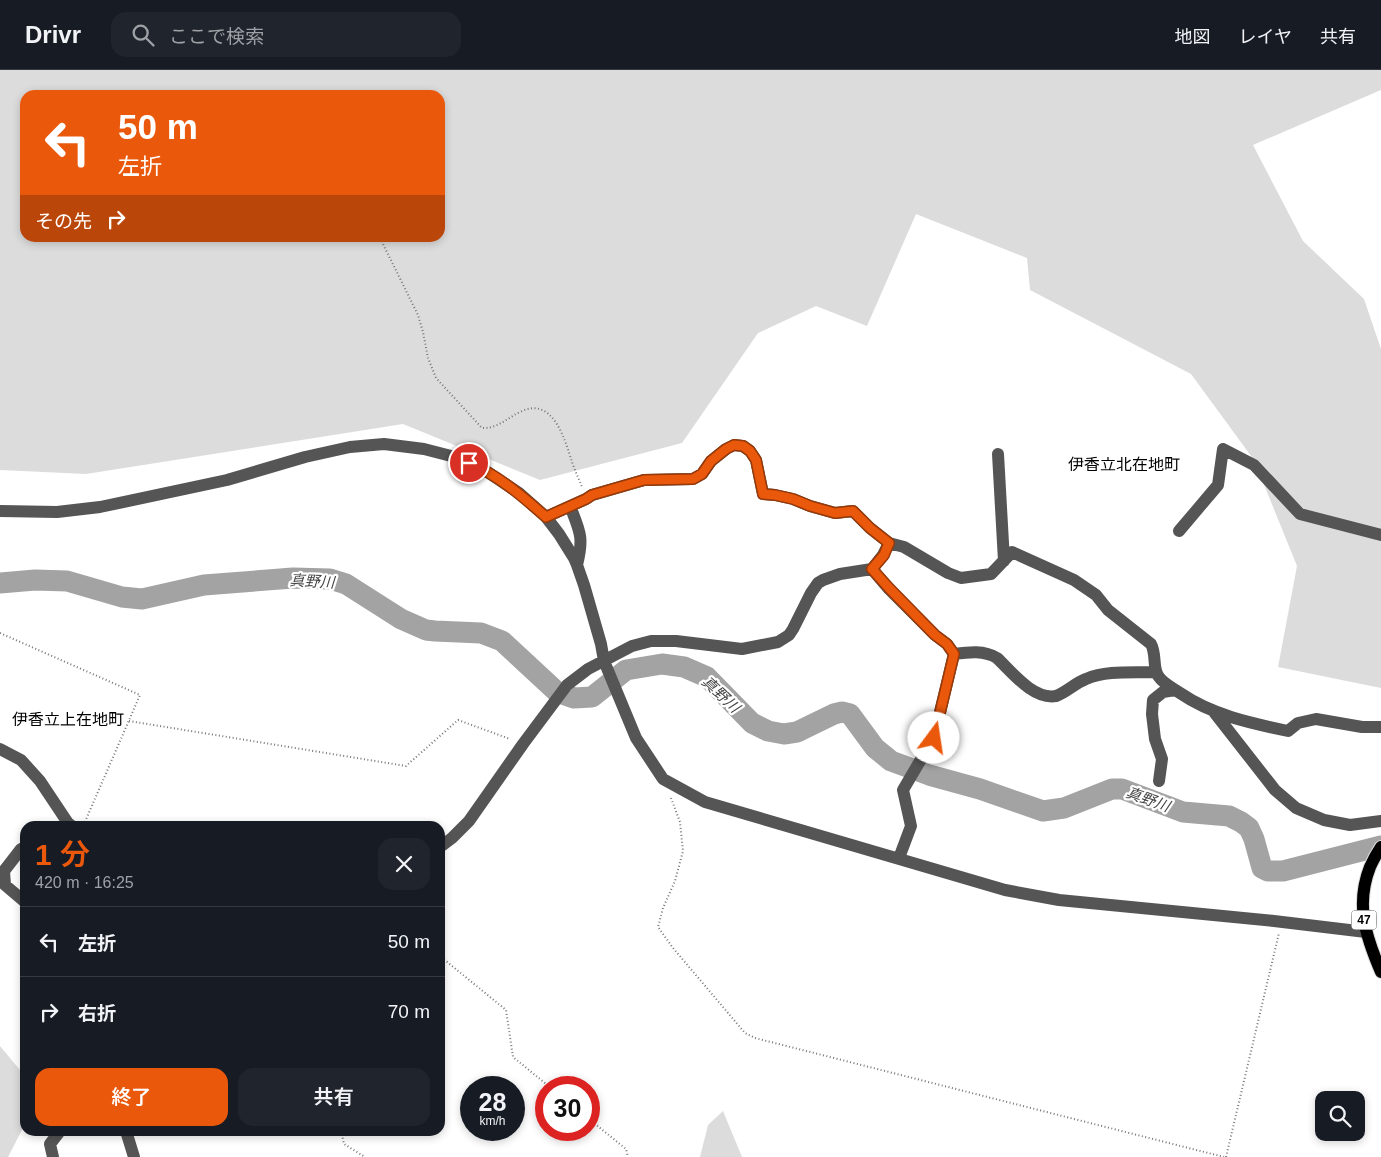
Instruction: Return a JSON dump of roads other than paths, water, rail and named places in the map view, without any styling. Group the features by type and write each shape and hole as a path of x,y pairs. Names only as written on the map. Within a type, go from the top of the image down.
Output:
{"main road":[{"name":"47","path":"1381,846 1370,867 1363,900 1364,925 1370,947 1381,972"}],"street":[{"path":"0,511 57,512 100,507 227,480 305,457 350,447 384,444 454,457 483,469 520,494 546,517 559,534 577,565 601,644 604,661 636,738 664,778 705,802 1004,890 1059,900 1282,921 1366,932"},
{"path":"546,517 592,495 644,480 693,479 702,474 711,461 726,449 734,445 743,446 750,451 756,460 763,494 793,499 835,513 853,511 889,543 904,547 948,573 961,578 991,574 1012,552 1074,580 1096,596 1108,610 1151,644 1154,652 1155,672 1166,684 1214,712 1288,731 1298,723 1316,719 1362,727 1381,727"},
{"path":"1179,531 1218,485 1223,450 1254,465 1300,514 1381,535"},
{"path":"998,454 1004,561"},
{"path":"570,506 580,530 582,547 577,565"},
{"path":"445,843 470,821 523,744 568,685 588,669 632,646 651,641 676,641 742,649 778,642 784,639 793,629 818,583 840,574 872,569 884,555 889,543"},
{"path":"872,569 935,635 947,644 954,654 934,738 903,790 911,826 899,858"},
{"path":"954,654 981,652 992,655 1027,688 1052,697 1060,695 1084,679 1094,676 1111,673 1155,672"},
{"path":"1159,781 1162,759 1154,731 1153,700 1164,692 1175,690"},
{"path":"1214,712 1275,790 1296,808 1324,820 1350,825 1381,821"},
{"path":"2,754 21,760 40,781 65,821"},
{"path":"20,851 4,871 5,884 20,897"},
{"path":"0,893 14,891"},
{"path":"54,1157 50,1144 56,1136"},
{"path":"128,1136 134,1157"}],"waterway":[{"name":"真野川","path":"0,583 35,580 67,581 122,597 142,599 204,585 293,578 330,579 346,584 401,619 426,630 481,633 502,641 557,692 574,698 592,697 626,670 662,664 684,667 707,677 752,723 768,731 784,734 797,732 834,714 842,712 850,714 875,748 891,761 1043,811 1064,808 1112,789 1122,789 1183,812 1229,816 1249,828 1262,868 1268,871 1283,871 1381,846"}],"district":[{"name":"伊香立北在地町","path":"1124,464"},
{"name":"伊香立上在地町","path":"68,719"}]}
